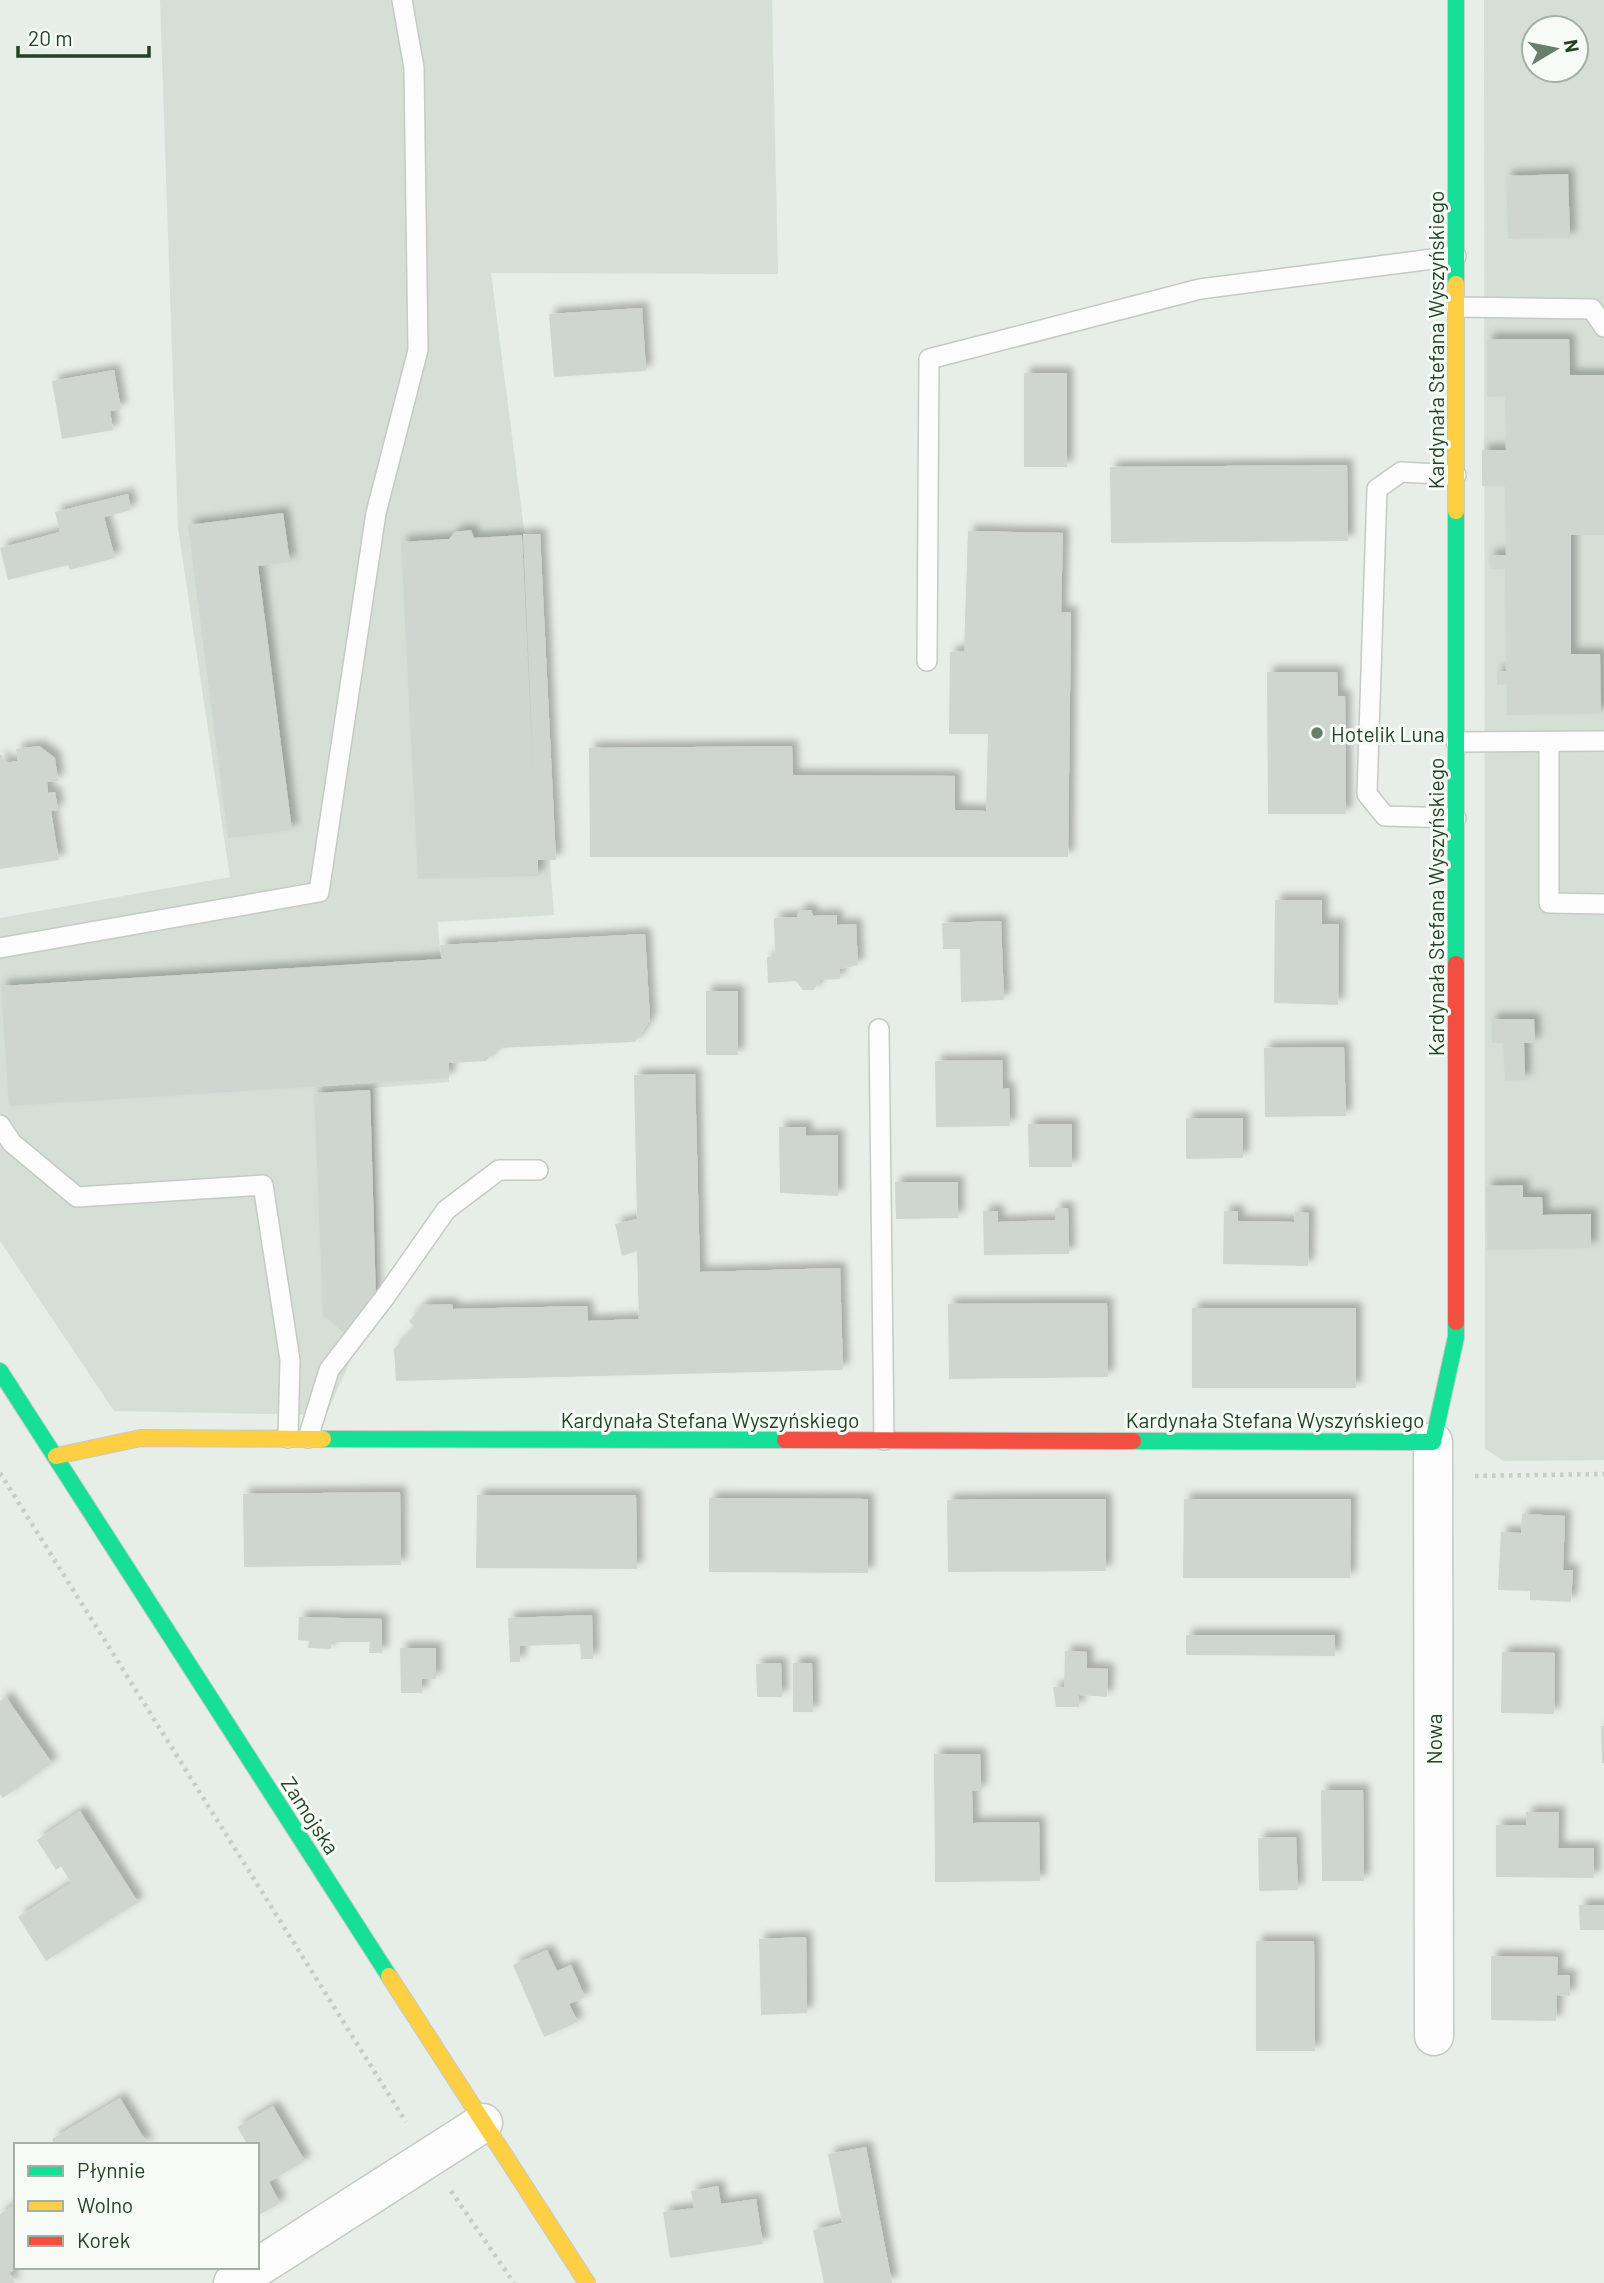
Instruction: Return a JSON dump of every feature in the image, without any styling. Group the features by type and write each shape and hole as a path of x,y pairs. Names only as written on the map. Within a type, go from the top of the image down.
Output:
{"street":[{"name":"Kardynała Stefana Wyszyńskiego","path":"56,1456 141,1438 298,1438 884,1440 1433,1460 1456,1337 1456,0"},
{"name":"Zamojska","path":"0,1371 587,2283"},
{"name":"Nowa","path":"1433,1460 1434,2036"},
{"path":"259,2266 483,2123"},
{"path":"233,2283 255,2269"}],"lane":[{"path":"0,948 319,891 376,513 418,350 414,68 402,0"},
{"path":"928,661 929,359 1200,289 1456,256"},
{"path":"1456,307 1592,309 1604,327"},
{"path":"1456,475 1401,472 1377,489 1367,794 1385,816 1456,818"},
{"path":"1456,742 1604,741"},
{"path":"1549,742 1549,903 1604,904"},
{"path":"879,1029 884,1440"},
{"path":"0,1125 12,1143 77,1197 263,1185 290,1360 298,1438"},
{"path":"298,1438 329,1370 385,1297 446,1210 499,1170 538,1170"}],"path":[{"path":"1433,1460 1604,1474"},
{"path":"0,1473 428,2158 514,2283"}],"shaded area":[{"path":"160,0 772,0 778,274 491,273 525,537 554,915 438,922 449,1082 373,1088 378,1299 326,1415 114,1411 0,1241 0,918 230,877 178,528"},
{"path":"1484,0 1604,0 1604,1460 1504,1461 1485,1449"}],"building":[{"path":"1568,174 1570,238 1508,239 1506,176"},
{"path":"642,308 646,371 554,377 549,314"},
{"path":"1487,339 1569,339 1570,375 1604,375 1604,535 1571,535 1571,654 1600,654 1601,714 1507,715 1507,684 1497,685 1497,671 1506,671 1505,569 1490,569 1489,555 1506,555 1505,486 1482,486 1482,450 1506,450 1505,396 1487,397"},
{"path":"114,370 121,409 110,411 113,430 62,439 52,381"},
{"path":"1024,373 1067,373 1067,467 1024,467"},
{"path":"1347,465 1348,541 1111,543 1110,467"},
{"path":"128,494 131,510 104,517 115,558 70,570 68,565 8,580 0,548 60,532 55,512"},
{"path":"283,513 290,562 258,566 292,830 228,838 188,525"},
{"path":"471,530 474,538 522,535 534,787 523,534 540,534 556,860 538,860 538,876 418,879 401,542 449,539 455,532"},
{"path":"968,531 1063,533 1061,612 1071,612 1068,857 590,857 589,748 792,746 793,775 955,776 955,810 986,811 988,734 949,734 950,652 964,651"},
{"path":"1267,672 1337,672 1338,696 1345,696 1346,814 1268,814"},
{"path":"39,746 55,758 58,781 47,782 48,793 55,792 58,810 51,811 59,860 0,869 0,755 4,763 18,761 16,749"},
{"path":"1275,900 1322,900 1322,924 1339,924 1338,1005 1274,1003"},
{"path":"799,910 811,910 813,916 837,915 837,925 856,924 858,965 840,969 840,979 820,980 814,990 803,990 796,981 768,983 767,957 775,957 774,918 797,917"},
{"path":"1001,921 1004,1000 961,1002 960,949 943,949 942,923"},
{"path":"645,934 650,1020 635,1042 497,1048 486,1061 449,1063 449,1078 9,1106 1,986 442,959 440,945"},
{"path":"706,991 738,991 738,1055 706,1055"},
{"path":"1491,1019 1534,1019 1535,1043 1524,1043 1525,1080 1505,1081 1503,1043 1492,1043"},
{"path":"1344,1047 1346,1116 1265,1117 1264,1048"},
{"path":"1002,1060 1003,1089 1009,1088 1010,1126 936,1127 935,1061"},
{"path":"695,1074 700,1272 840,1268 843,1370 396,1381 394,1349 415,1328 409,1321 423,1305 452,1304 453,1309 587,1306 588,1321 639,1319 637,1251 622,1256 615,1224 637,1219 634,1075"},
{"path":"370,1090 376,1301 348,1336 323,1316 314,1093"},
{"path":"1186,1118 1243,1118 1243,1158 1186,1159"},
{"path":"1028,1124 1072,1124 1072,1167 1029,1167"},
{"path":"779,1127 806,1127 806,1136 838,1135 838,1196 780,1193"},
{"path":"895,1182 958,1182 958,1218 896,1219"},
{"path":"1523,1185 1523,1197 1542,1197 1543,1215 1591,1214 1591,1248 1487,1250 1486,1186"},
{"path":"1055,1208 1068,1208 1069,1254 984,1255 983,1211 998,1211 998,1222 1055,1220"},
{"path":"1224,1211 1238,1211 1238,1221 1294,1222 1295,1212 1309,1213 1308,1266 1223,1264"},
{"path":"1107,1303 1108,1377 949,1379 948,1304"},
{"path":"1192,1308 1356,1308 1356,1388 1192,1388"},
{"path":"400,1492 401,1565 244,1567 243,1494"},
{"path":"477,1495 636,1495 637,1569 476,1568"},
{"path":"709,1498 868,1499 868,1573 709,1572"},
{"path":"1106,1499 1106,1571 948,1572 947,1500"},
{"path":"1184,1499 1351,1499 1350,1578 1183,1578"},
{"path":"1522,1514 1565,1516 1563,1570 1573,1570 1571,1602 1530,1600 1530,1591 1498,1590 1501,1532 1521,1533"},
{"path":"592,1615 593,1659 581,1659 580,1644 520,1646 520,1662 510,1662 508,1618"},
{"path":"299,1617 382,1619 382,1653 369,1653 370,1642 331,1642 331,1649 308,1648 309,1641 298,1640"},
{"path":"1186,1635 1335,1635 1335,1656 1186,1655"},
{"path":"400,1648 436,1648 436,1679 422,1679 422,1693 401,1693"},
{"path":"1065,1651 1087,1652 1087,1668 1108,1669 1107,1697 1079,1695 1079,1707 1056,1707 1053,1687 1064,1687"},
{"path":"1502,1652 1555,1653 1554,1714 1501,1713"},
{"path":"781,1663 782,1697 757,1697 756,1664"},
{"path":"793,1663 812,1663 813,1712 793,1712"},
{"path":"6,1697 52,1763 3,1798 0,1794 0,1701"},
{"path":"1601,1726 1604,1726 1604,1763 1602,1763"},
{"path":"934,1754 980,1754 981,1791 972,1791 973,1823 1039,1822 1040,1881 935,1882"},
{"path":"1321,1790 1363,1790 1364,1881 1322,1881"},
{"path":"80,1811 138,1902 46,1961 18,1917 71,1883 61,1866 56,1870 37,1840"},
{"path":"1526,1812 1559,1812 1558,1848 1594,1848 1594,1878 1496,1877 1496,1825 1526,1825"},
{"path":"1296,1837 1298,1890 1259,1891 1258,1838"},
{"path":"1579,1905 1604,1905 1604,1930 1580,1930"},
{"path":"806,1937 807,2013 761,2015 759,1939"},
{"path":"1256,1941 1314,1941 1315,2051 1256,2051"},
{"path":"547,1950 557,1971 571,1965 585,1997 569,2004 578,2022 544,2037 513,1965"},
{"path":"1491,1956 1558,1957 1557,1975 1570,1975 1570,1996 1557,1995 1556,2021 1491,2020"},
{"path":"120,2098 147,2143 54,2143 52,2139"},
{"path":"273,2106 305,2161 269,2182 280,2203 259,2215 259,2143 245,2143 237,2127"},
{"path":"866,2147 892,2283 824,2283 813,2230 842,2223 828,2154"},
{"path":"718,2186 721,2204 756,2199 763,2244 670,2258 663,2212 694,2208 691,2191"},
{"path":"14,2205 16,2269 9,2273 15,2283 0,2283 0,2214"}],"traffic: fast":[{"path":"1456,0 1456,284"},
{"path":"1456,511 1456,964"},
{"path":"1133,1441 1433,1442 1456,1337 1456,1322"},
{"path":"0,1371 389,1976"},
{"path":"323,1439 785,1440"}],"traffic: slow":[{"path":"1456,284 1456,511"},
{"path":"56,1456 141,1438 323,1439"},
{"path":"389,1976 587,2283"}],"traffic: jam":[{"path":"1456,964 1456,1322"},
{"path":"785,1440 1133,1441"}],"place":[{"name":"Hotelik Luna","path":"1317,733"}]}
